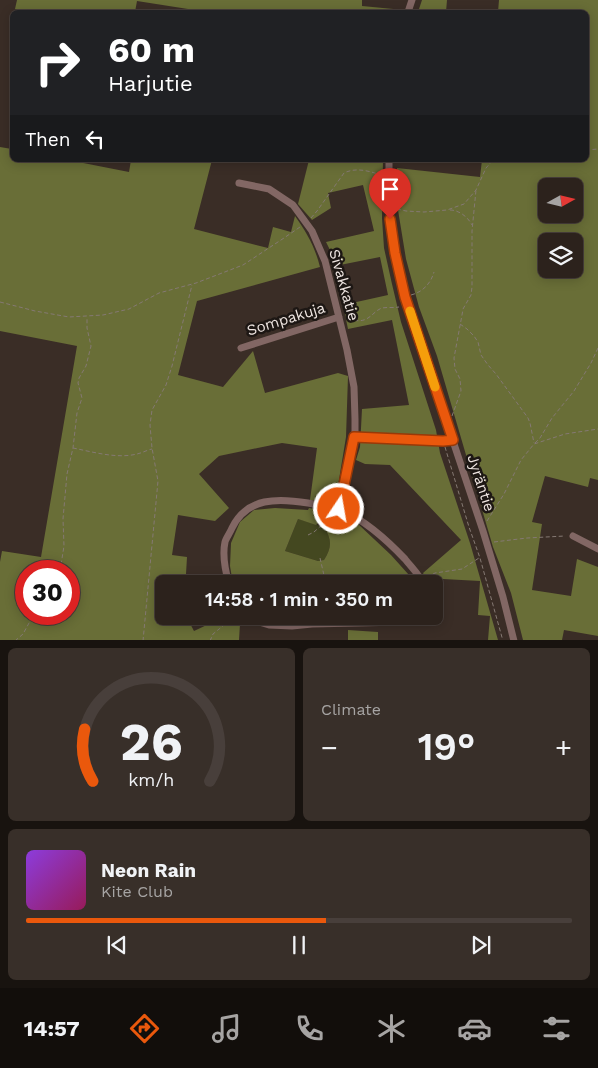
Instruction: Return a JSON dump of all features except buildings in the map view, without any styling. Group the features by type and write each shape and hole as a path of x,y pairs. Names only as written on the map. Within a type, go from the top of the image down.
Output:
{"street":[{"name":"Jyräntie","path":"389,162 389,205 395,253 406,301 482,531 503,597 514,640"},
{"name":"Sivakkatie","path":"239,183 269,189 293,206 312,231 325,262 347,350 354,387 354,437 338,509"},
{"name":"Sompakuja","path":"241,348 339,319"},
{"path":"354,437 453,440"},
{"path":"226,575 224,565 225,542 236,519 249,507 268,501 290,500 338,509 360,519 397,550 417,575"},
{"path":"573,536 598,549"},
{"path":"270,625 302,625"}],"path":[{"path":"447,210 464,204 476,190 486,168 491,162"},
{"path":"0,302 35,312 69,317 103,315 129,309 159,293 192,284 244,265 306,222 317,211 344,173 363,170 388,178"},
{"path":"448,426 461,391 460,379 454,364 463,309 472,287 472,226 476,190"},
{"path":"389,205 406,211 458,211 472,226"},
{"path":"339,319 363,320 384,307 393,308 428,285 434,272"},
{"path":"143,640 158,481 150,425 152,410 166,385 192,284"},
{"path":"62,560 67,474 73,448 77,413 82,398 78,383 88,360 91,346 87,328 87,316"},
{"path":"460,324 474,336 478,342 481,355 528,418 534,444"},
{"path":"482,531 521,460 540,438 552,418 574,391 598,348"},
{"path":"534,444 565,434 598,429"},
{"path":"443,441 480,558 503,640"},
{"path":"73,448 118,456 136,455 152,448"},
{"path":"308,535 327,521 338,509"},
{"path":"486,544 527,538 573,536"},
{"path":"320,558 324,575"},
{"path":"430,575 462,569 480,558"},
{"path":"15,640 23,634 28,625"},
{"path":"210,640 213,634 224,625"}],"green space":[{"path":"17,0 362,0 362,6 404,10 194,10 137,1 135,10 15,9"},
{"path":"422,0 447,0 446,10 419,10"},
{"path":"499,0 598,0 598,480 590,478 588,487 545,476 532,522 542,524 532,590 571,596 577,559 598,567 598,636 564,630 562,640 523,640 511,593 493,547 437,356 419,307 406,259 398,210 397,168 480,177 482,162 589,162 589,10 498,10"},
{"path":"0,147 10,149 10,162 78,162 129,172 131,162 211,162 194,229 268,248 273,227 291,232 295,216 310,240 320,267 197,301 178,375 223,387 253,351 265,393 338,373 348,376 346,437 335,504 310,500 317,448 282,443 219,456 199,474 229,508 215,521 178,515 172,555 187,557 186,574 155,575 155,625 191,625 194,631 207,625 240,625 239,640 0,640 0,562 2,551 41,557 77,346 0,331"},
{"path":"308,162 383,162 382,218 384,248 401,322 436,430 440,453 470,543 498,640 488,640 490,616 478,615 480,581 443,579 443,575 424,575 423,573 461,540 390,465 365,464 356,460 360,447 362,409 409,405 392,320 348,329 343,305 388,295 380,257 335,266 326,242 374,231 363,185 328,193 331,208 312,220 298,204"},
{"path":"275,508 308,510 309,508 326,511 323,519 316,525 298,519 285,551 318,561 324,560 330,544 324,527 335,515 346,518 358,524 409,575 232,575 231,543 240,522 254,510"},
{"path":"298,519 324,527 330,544 324,560 318,561 285,551"},
{"path":"348,630 378,632 378,640 348,640"}],"slow traffic":[{"path":"410,311 435,387"}],"route":[{"path":"339,509 354,437 453,440 405,297 395,253 390,219"}]}
